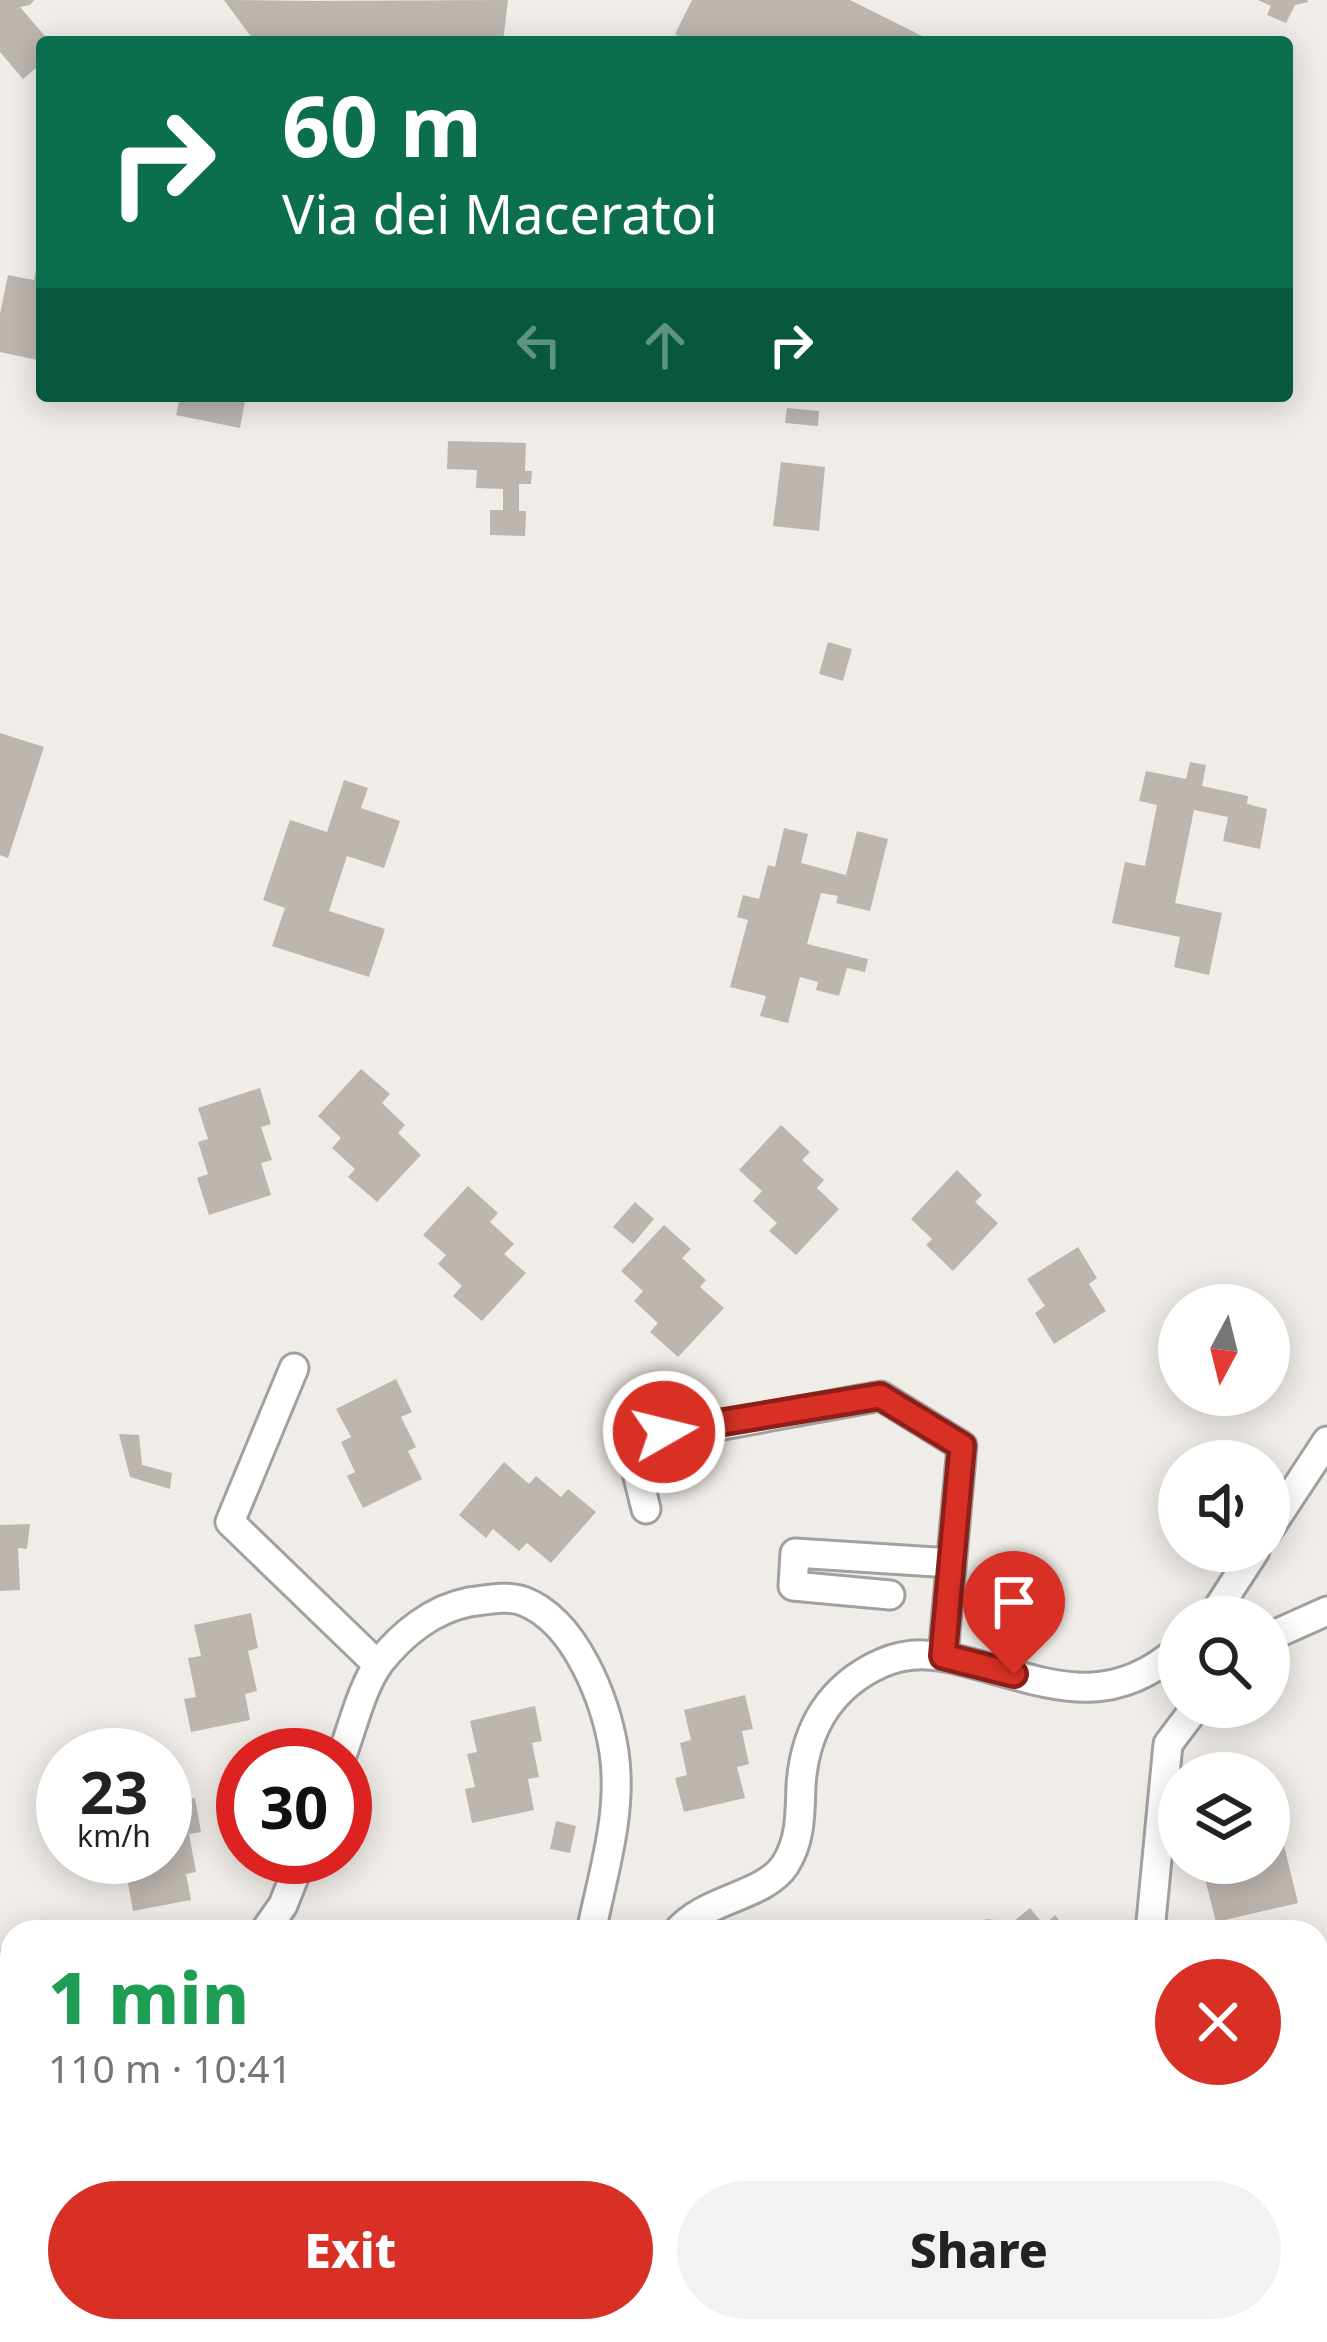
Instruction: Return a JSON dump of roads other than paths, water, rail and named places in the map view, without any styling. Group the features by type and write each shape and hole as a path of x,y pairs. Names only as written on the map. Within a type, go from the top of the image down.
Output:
{"street":[{"path":"294,1368 230,1522 378,1665"},
{"path":"646,1509 628,1436 701,1429 880,1396 962,1446 943,1656"},
{"path":"1290,1498 1327,1442"},
{"path":"890,1595 793,1586 795,1553 952,1563"},
{"path":"353,1728 378,1665 414,1626 452,1605 492,1598 521,1600 546,1614 581,1655 603,1704 614,1754 617,1804 593,1920"},
{"path":"1290,1627 1327,1611"},
{"path":"690,1920 704,1908 781,1872 794,1850 804,1754 820,1711 848,1682 886,1661 928,1653 1060,1686 1098,1690 1134,1680 1158,1663"},
{"path":"1151,1920 1168,1744 1180,1728"},
{"path":"272,1920 291,1884"}]}
